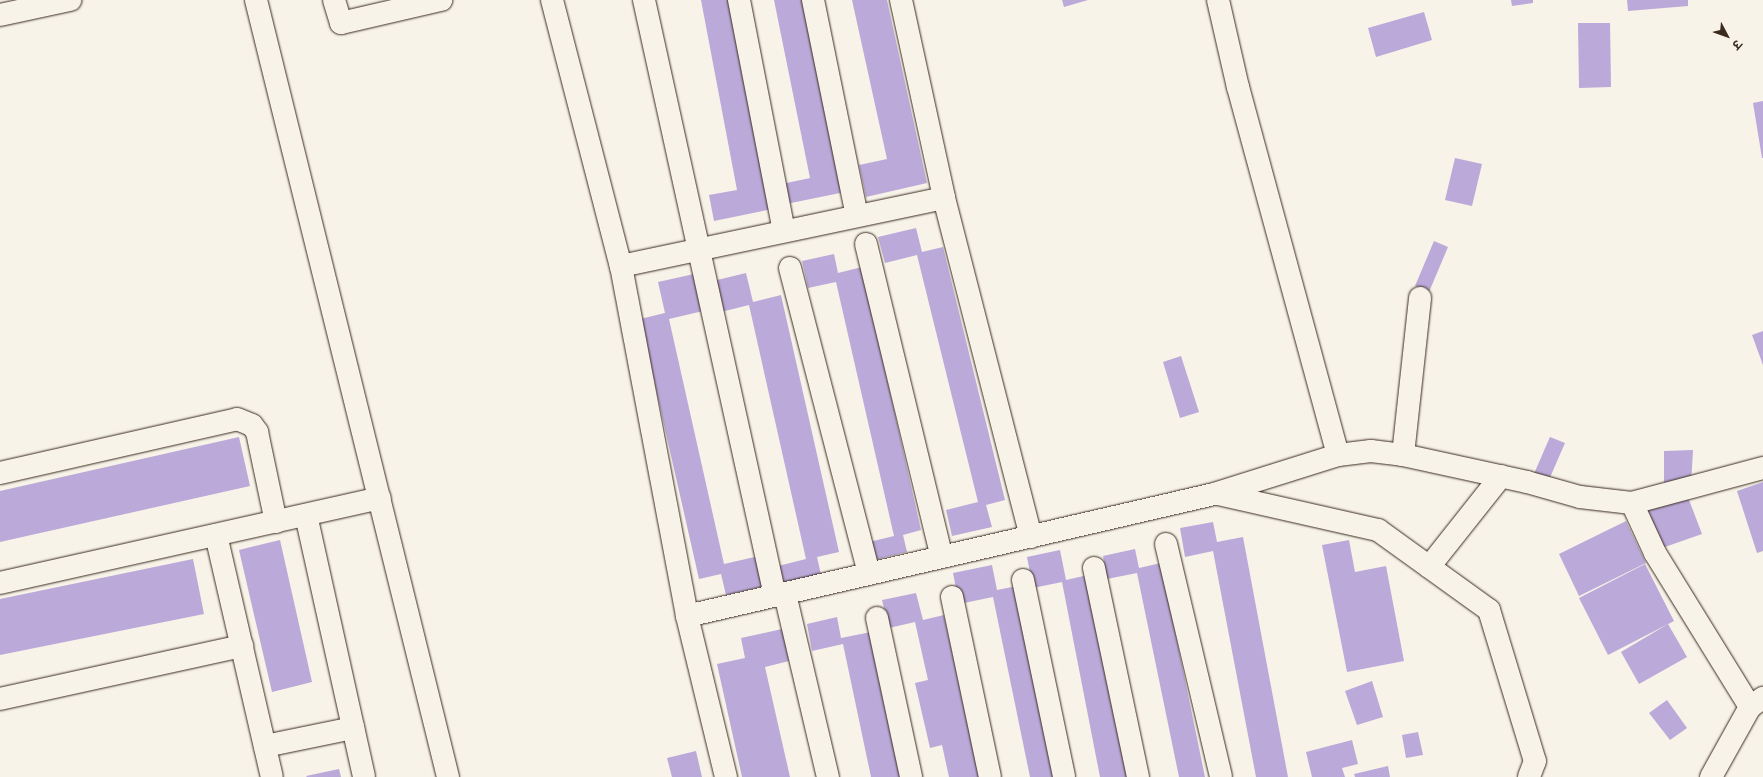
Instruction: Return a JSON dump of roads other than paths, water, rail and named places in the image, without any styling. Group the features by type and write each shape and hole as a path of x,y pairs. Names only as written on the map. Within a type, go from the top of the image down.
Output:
{"street":[{"path":"0,15 70,0"},
{"path":"256,0 448,777"},
{"path":"334,0 341,24 442,0"},
{"path":"552,0 621,266 687,616 726,777"},
{"path":"644,0 699,250 780,595 828,777"},
{"path":"739,0 784,231"},
{"path":"813,0 857,216"},
{"path":"901,0 944,198 1031,537"},
{"path":"1218,0 1238,87 1338,455"},
{"path":"621,266 944,198"},
{"path":"866,244 942,557"},
{"path":"790,268 869,574"},
{"path":"1403,455 1420,298"},
{"path":"0,473 237,419 252,425 257,432 276,522"},
{"path":"687,616 1214,494 1338,455 1371,451 1403,455 1501,476 1580,497 1632,503 1763,468"},
{"path":"1429,567 1501,476"},
{"path":"1214,494 1378,530 1489,610 1535,761 1529,777"},
{"path":"0,583 380,498"},
{"path":"1632,503 1655,553 1756,702 1711,777"},
{"path":"306,515 364,777"},
{"path":"216,535 272,777"},
{"path":"1166,544 1221,777"},
{"path":"1094,568 1138,777"},
{"path":"1023,580 1064,777"},
{"path":"952,597 990,777"},
{"path":"877,618 911,777"},
{"path":"0,699 242,646"},
{"path":"265,746 353,728"}]}
